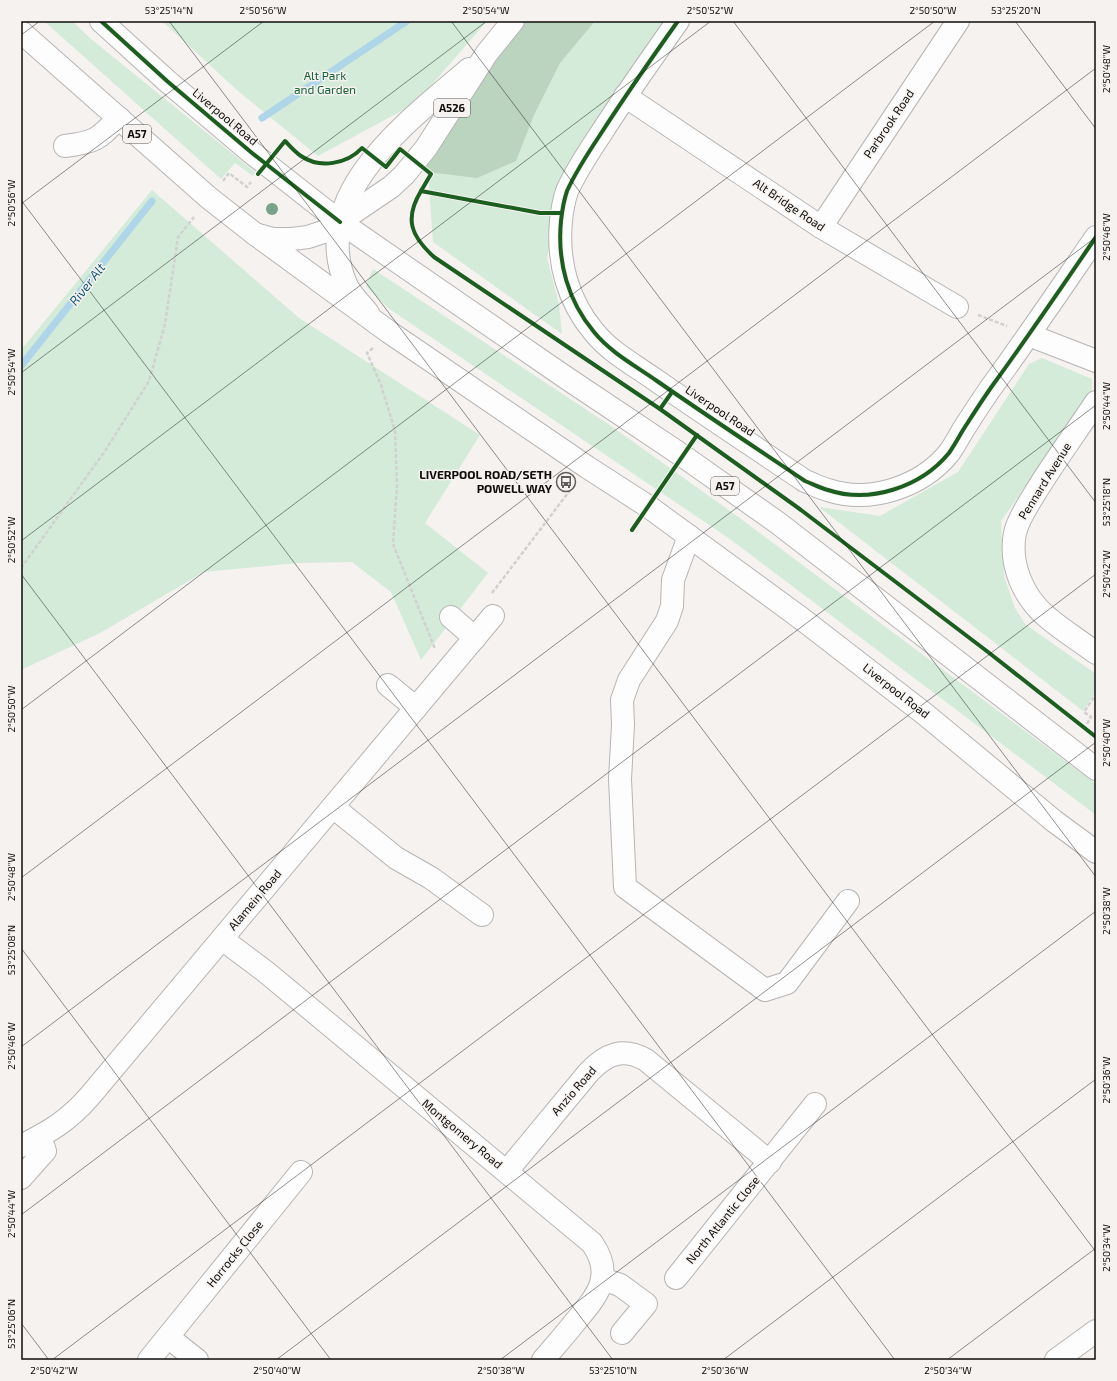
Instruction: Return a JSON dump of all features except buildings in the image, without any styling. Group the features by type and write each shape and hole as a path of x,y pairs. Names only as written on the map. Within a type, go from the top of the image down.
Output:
{"main road":[{"name":"Liverpool Road","path":"101,21 262,169 683,456 778,523 1096,769"},
{"name":"A526","path":"255,234 273,239 298,238 308,237 326,231 391,187 404,175 435,136 487,53 513,21"},
{"name":"Liverpool Road","path":"678,21 625,96 578,169 567,192 562,213 560,254 564,275 582,316 595,333 613,350 672,392 805,481 829,490 851,494 871,494 892,490 912,482 930,470 948,453 986,395 1029,335"},
{"name":"Parbrook Road","path":"821,227 958,21"},
{"name":"Liverpool Road","path":"21,32 119,118 203,205 255,234 383,328 587,467 649,507 802,619 926,715 1054,821 1096,852"},
{"name":"A526","path":"340,222 349,196 361,174 374,157 405,125 487,53"},
{"name":"Alt Bridge Road","path":"625,96 821,227 957,307"},
{"path":"65,146 88,143 101,137 119,118"},
{"path":"340,222 337,245 340,267 346,286 383,328"},
{"path":"1096,237 1029,335 1096,361"},
{"name":"Pennard Avenue","path":"1096,402 1023,512 1015,532 1013,551 1017,574 1030,598 1046,617 1096,653"},
{"path":"689,536 673,580 672,606 667,621 628,680 622,700 623,725 620,779 625,887 765,990 787,983 848,901"},
{"name":"Alamein Road","path":"30,1141 62,1123 81,1107 493,616"},
{"path":"451,617 475,638"},
{"path":"388,685 416,708"},
{"path":"333,807 396,858 431,878 482,915"},
{"name":"Montgomery Road","path":"222,939 266,972 592,1243 600,1256 602,1264 602,1279 597,1295 543,1360"},
{"name":"Anzio Road","path":"506,1171 596,1064 610,1056 620,1053 638,1056 646,1060 770,1162"},
{"name":"North Atlantic Close","path":"676,1278 815,1104"},
{"path":"21,1178 45,1151 30,1141"},
{"name":"Horrocks Close","path":"149,1360 301,1172"},
{"path":"602,1279 620,1285 646,1304 622,1333"},
{"path":"1056,1360 1096,1331"},
{"path":"168,1337 197,1360"}],"path":[{"path":"21,568 105,451 150,381 166,324 178,237 229,173 247,187 262,169"},
{"path":"957,307 1029,335"},
{"path":"383,328 367,353 381,385 395,430 397,485 393,544 444,674"},
{"path":"493,616 488,598 587,467"},
{"path":"1084,729 1092,717 1084,712 1096,694"},
{"path":"1078,724 1090,733"}],"green space":[{"path":"44,21 72,21 91,39 255,172 253,176 235,163 221,179"},
{"name":"Alt Park and Garden","path":"162,21 487,21 416,103 318,156 238,91"},
{"path":"513,21 595,21 560,63 534,115 516,161 477,178 428,172 416,162"},
{"path":"549,21 668,21 563,186 547,258 559,304 562,334 433,242 428,172"},
{"path":"152,190 299,318 480,435 425,523 488,573 421,660 391,592 352,562 298,563 204,572 100,633 23,669 21,672 21,350"},
{"path":"373,269 611,426 737,516 1096,784 1096,815 730,539 388,308 366,286"},
{"path":"1042,358 1092,379 1092,393 1001,521 1004,576 1015,608 1025,624 1096,674 1096,691 1083,711 819,507 880,516 958,472 1029,364"}],"waterway":[{"name":"River Alt","path":"262,118 407,21"},
{"name":"River Alt","path":"21,366 152,201"}],"cycle path":[{"path":"101,21 167,81 252,153 340,222"},
{"path":"678,21 591,149 578,169 567,191 562,213 560,236 566,280 577,307 585,320 601,340 616,353 805,481 825,489 844,494 861,495 894,490 924,475 937,465 949,453 987,393 1034,328 1096,237"},
{"path":"258,174 285,141 301,156 308,160 325,163 333,163 349,158 362,148 386,167 400,149 431,174 421,191 540,213 562,213"},
{"path":"421,191 413,210 412,227 420,242 434,257 660,409"},
{"path":"672,392 660,409 801,510 988,652 1096,737"},
{"path":"632,530 697,435"}],"place":[{"name":"LIVERPOOL ROAD/SETH POWELL WAY","path":"566,482"}]}
